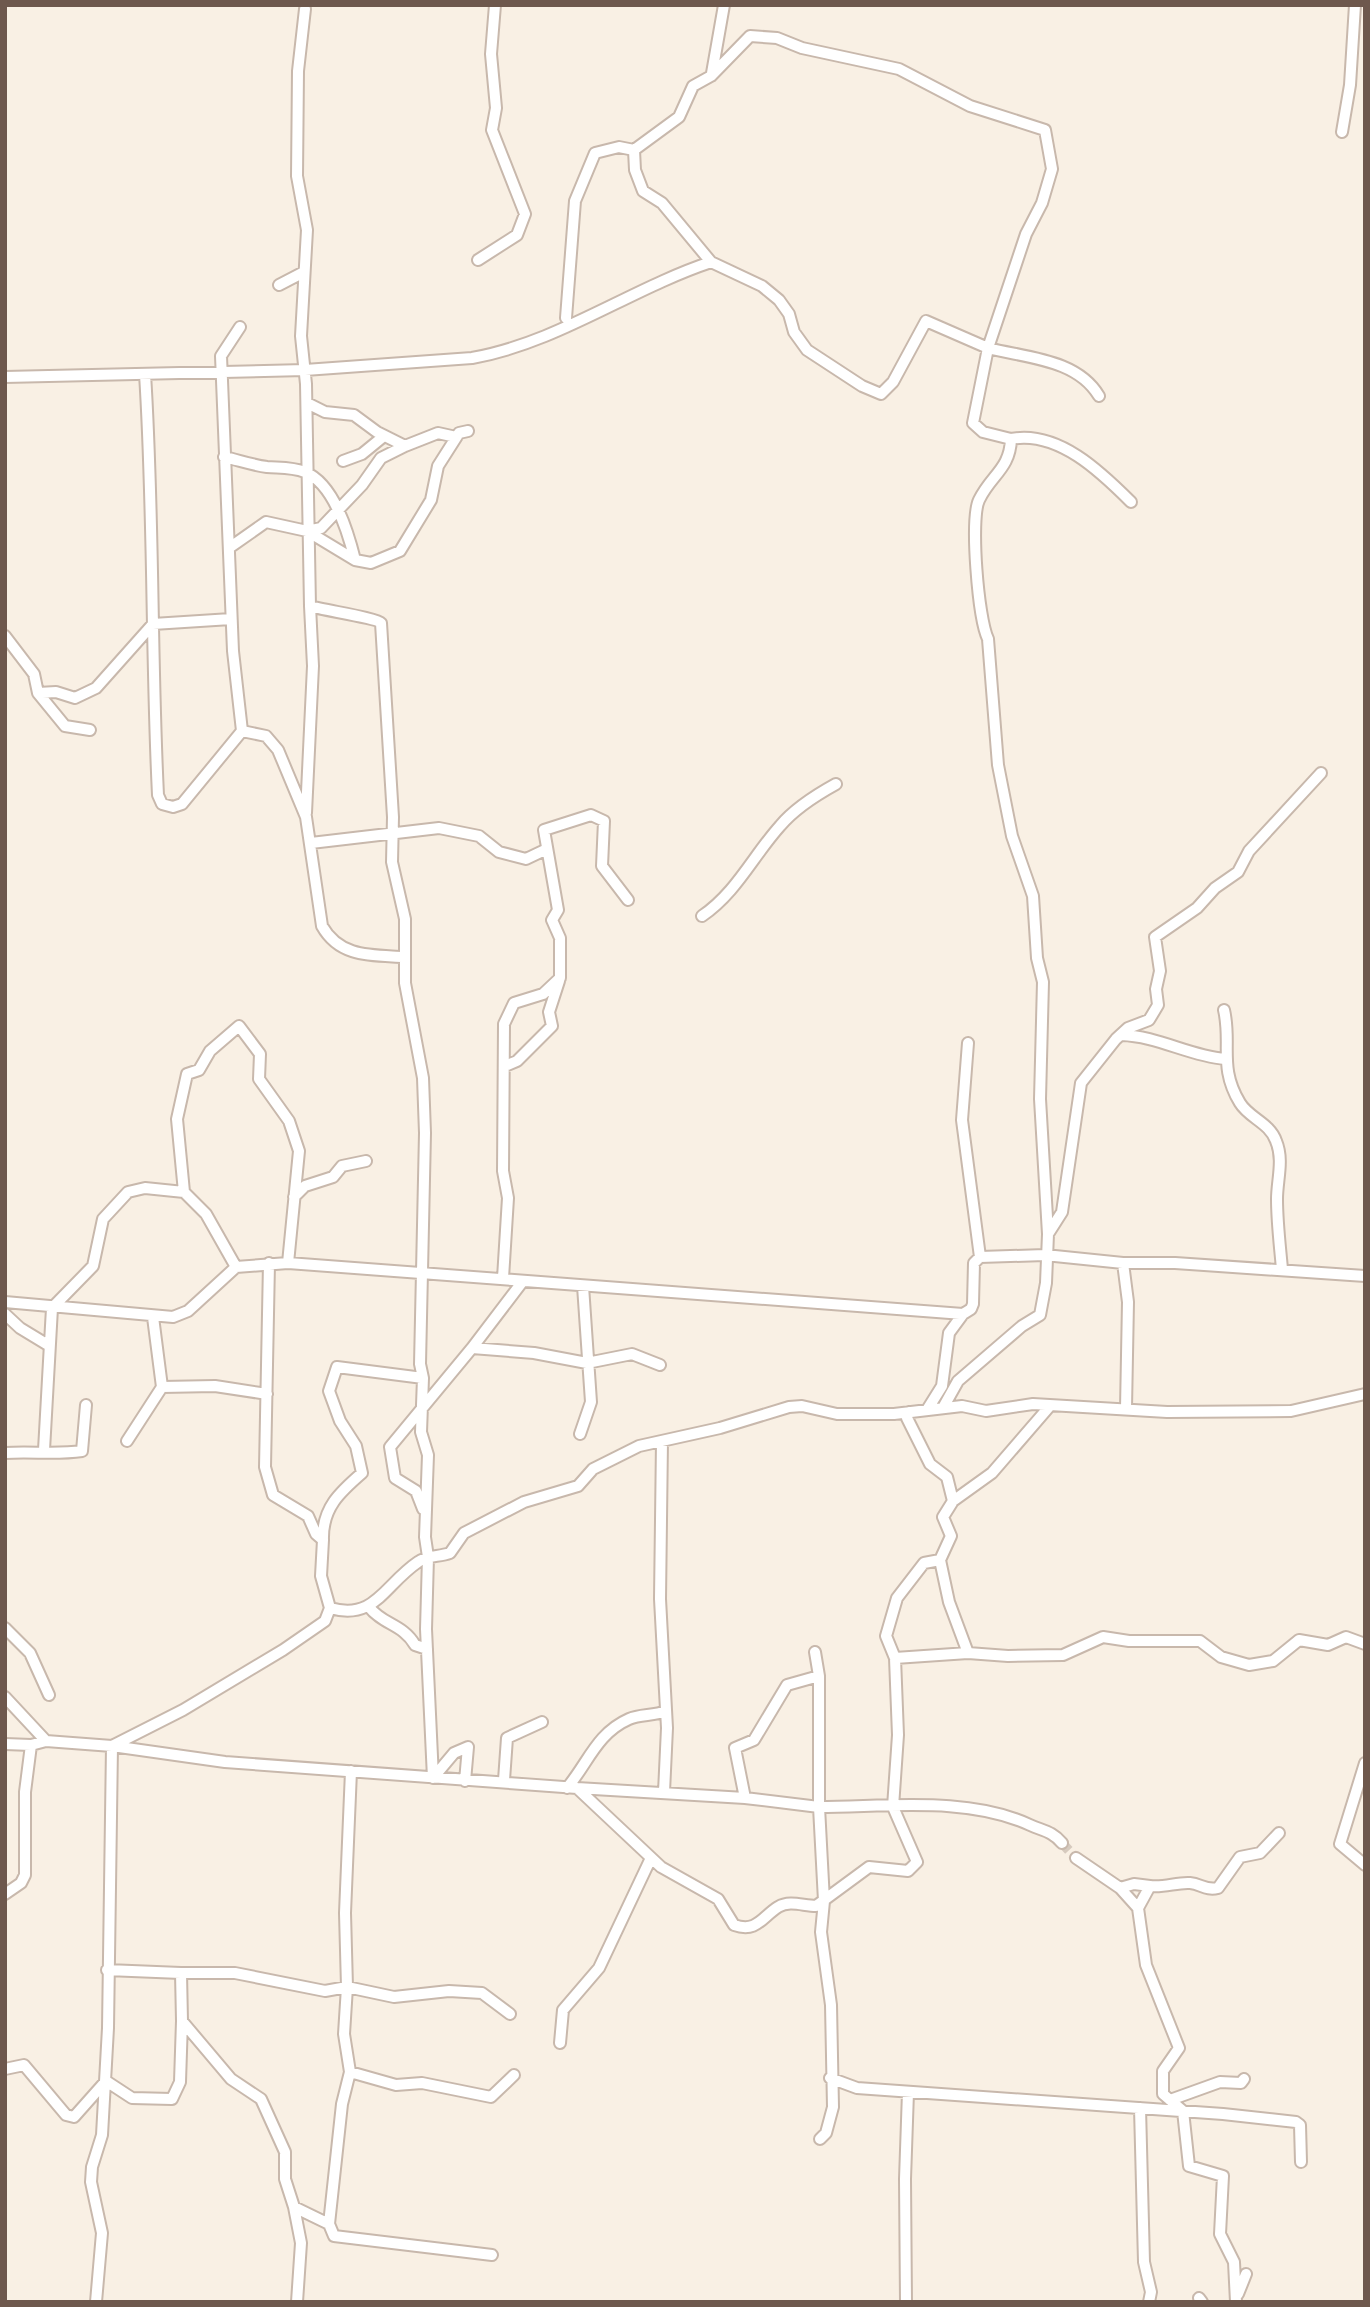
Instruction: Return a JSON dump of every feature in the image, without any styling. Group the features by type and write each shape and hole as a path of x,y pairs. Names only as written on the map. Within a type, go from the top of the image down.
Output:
{"street":[{"path":"478,260 517,235 525,214 492,130 496,108 491,54 495,5"},
{"path":"711,76 724,5"},
{"path":"1342,132 1350,85 1356,5"},
{"path":"305,9 306,26 298,71 297,176 307,230 301,336 307,403 307,531 313,666 306,817"},
{"path":"566,318 575,201 595,153 619,148 634,150 679,117 693,86 711,76 750,36 776,38 802,48 899,69 970,106 1045,130 1052,169 1042,203 1026,234 988,348 973,423 983,432 1011,439 1021,437 1065,448 1107,479 1131,502"},
{"path":"634,150 635,170 643,191 662,203 711,262 762,286 779,300 789,314 794,332 807,350 862,386 881,394 893,382 926,321 988,348 1065,367 1091,382 1099,397"},
{"path":"5,377 305,370 496,354 577,323 668,276 711,262"},
{"path":"279,285 304,272"},
{"path":"145,374 151,468 152,677 158,795 162,804 173,807 182,804 242,731 231,619 222,372 222,356 240,327"},
{"path":"307,403 325,412 354,415 384,436 405,446"},
{"path":"229,548 266,522 307,531 355,560 371,563 400,551 431,500 438,466 456,437 468,430"},
{"path":"307,531 321,528 381,458 438,433 456,437"},
{"path":"344,461 362,454 384,436"},
{"path":"944,1406 958,1381 989,1358 1022,1326 1040,1315 1046,1283 1045,1255 1048,1234 1040,1099 1043,982 1037,958 1033,897 1012,836 998,765 988,639 979,605 978,556 973,524 978,501 1010,458 1011,439"},
{"path":"224,457 308,473 324,489 343,521 355,560"},
{"path":"310,606 345,616 375,618 381,623 393,862 405,919 405,983 423,1078 421,1432 428,1455 425,1515 428,1557 427,1649 433,1778"},
{"path":"38,693 56,692 75,698 96,688 153,624 231,619"},
{"path":"5,636 34,674 56,692"},
{"path":"34,674 38,693 65,726 90,730"},
{"path":"242,731 266,736 278,750 306,817 322,926 327,936 347,951 404,957"},
{"path":"1048,1234 1062,1212 1080,1087 1121,1035 1149,1020 1158,1005 1156,989 1160,971 1154,941 1157,934 1186,916 1238,872 1248,851 1321,774"},
{"path":"702,915 719,905 781,824 815,796 836,783"},
{"path":"505,1066 517,1061 552,1026 549,1012 560,978 560,938 552,920 558,910 544,830 591,815 604,821 602,866 628,900"},
{"path":"311,843 393,831 439,828 479,836 499,852 526,859 547,849"},
{"path":"503,1278 508,1198 503,1171 505,1066 502,1033 509,1008 514,1003 543,995 560,978"},
{"path":"1224,1010 1228,1026 1225,1059 1241,1105 1270,1129 1280,1155 1277,1197 1282,1269"},
{"path":"184,1192 177,1119 187,1074 200,1069 210,1051 239,1026 260,1054 259,1079 289,1121 299,1151 288,1263"},
{"path":"1121,1035 1142,1036 1209,1058 1225,1059"},
{"path":"968,1044 962,1120 980,1257"},
{"path":"294,1197 305,1186 333,1177 342,1166 366,1161"},
{"path":"44,1450 49,1399 48,1345 52,1308 93,1266 103,1219 128,1192 145,1188 184,1192 206,1214 236,1267"},
{"path":"928,1410 942,1386 949,1333 963,1314 971,1309 974,1263 980,1257 1045,1255 1123,1264 1282,1269 1365,1276"},
{"path":"269,1263 265,1467 273,1495 308,1516 316,1534 323,1540"},
{"path":"5,1302 173,1317 188,1311 236,1267 288,1263 423,1275 737,1295 825,1306 963,1314"},
{"path":"1123,1264 1128,1302 1126,1408"},
{"path":"425,1515 416,1491 396,1478 390,1447 523,1281"},
{"path":"580,1434 591,1402 583,1286"},
{"path":"5,1314 20,1328 48,1345"},
{"path":"127,1441 162,1387 153,1317"},
{"path":"472,1348 534,1353 587,1363 632,1354 660,1365"},
{"path":"112,1746 183,1710 283,1650 325,1621 330,1608 321,1576 323,1529 335,1496 362,1473 356,1446 340,1421 329,1391 337,1367 423,1378"},
{"path":"162,1387 215,1386 267,1394"},
{"path":"330,1608 349,1614 369,1606 411,1567 428,1557 450,1553 464,1533 548,1492 578,1486 593,1469 639,1446 789,1407 802,1406 837,1414 909,1412 944,1406 962,1406 986,1411 1033,1404 1049,1408 1078,1404 1167,1412 1291,1411 1365,1394"},
{"path":"5,1453 32,1455 44,1450 59,1454 82,1451 86,1405"},
{"path":"968,1653 949,1602 940,1560 951,1536 943,1517 953,1501 992,1473 1049,1408"},
{"path":"909,1412 907,1418 930,1464 947,1477 953,1501"},
{"path":"662,1441 660,1599 666,1711 664,1792"},
{"path":"572,1788 651,1858 718,1899 730,1922 740,1928 766,1920 778,1907 797,1903 816,1906 869,1867 908,1871 917,1862 893,1807 898,1735 895,1658 886,1636 897,1598 924,1563 940,1560"},
{"path":"369,1606 378,1619 408,1632 415,1645 427,1649"},
{"path":"5,1628 30,1653 49,1695"},
{"path":"895,1658 968,1653 1008,1656 1063,1655 1103,1637 1129,1641 1200,1641 1222,1657 1249,1665 1273,1661 1299,1640 1328,1645 1346,1637 1365,1644"},
{"path":"815,1652 818,1676 819,1807 824,1900 821,1932 831,2005 832,2107 826,2133 820,2139"},
{"path":"744,1798 735,1748 754,1740 787,1685 818,1676"},
{"path":"5,1697 46,1741"},
{"path":"572,1788 592,1749 612,1728 632,1717 655,1716 666,1711"},
{"path":"503,1780 506,1738 542,1721"},
{"path":"5,1744 32,1745 46,1741 112,1746 225,1762 465,1781 503,1780 572,1788 744,1798 819,1807 927,1806 1018,1817 1030,1826 1048,1830 1062,1843"},
{"path":"5,1894 21,1884 25,1875 25,1792 32,1745"},
{"path":"96,2302 102,2233 91,2182 92,2167 102,2135 106,2081 112,1746"},
{"path":"433,1778 454,1754 468,1747 465,1781"},
{"path":"1365,1763 1340,1843 1365,1866"},
{"path":"351,1771 345,1913 347,1987 344,2034 350,2072 342,2104 329,2224 334,2236 492,2255"},
{"path":"1120,1888 1134,1884 1163,1888 1191,1883 1210,1890 1218,1888 1240,1857 1260,1853 1279,1833"},
{"path":"560,2043 563,2010 599,1968 651,1858"},
{"path":"1076,1858 1120,1888 1138,1908 1146,1965 1179,2048 1163,2071 1163,2094 1182,2111 1189,2166 1223,2176 1220,2234 1234,2262 1236,2301"},
{"path":"1138,1908 1150,1886"},
{"path":"107,1970 236,1973 325,1991 347,1987 394,1997 449,1991 482,1993 510,2014"},
{"path":"106,2081 132,2098 172,2099 180,2082 181,1973"},
{"path":"182,2021 231,2079 261,2099 285,2152 285,2179 301,2243 297,2302"},
{"path":"5,2069 24,2066 66,2115 74,2117 106,2081"},
{"path":"350,2072 396,2085 422,2083 491,2097 514,2075"},
{"path":"830,2078 857,2088 1182,2111 1296,2122 1300,2125 1301,2162"},
{"path":"1170,2100 1220,2082 1241,2083 1244,2079"},
{"path":"906,2302 905,2179 908,2092"},
{"path":"1140,2108 1144,2262 1151,2291 1149,2302"},
{"path":"293,2207 329,2224"},
{"path":"1236,2301 1246,2274"}],"tunnel":[{"path":"1062,1843 1076,1858"}]}
